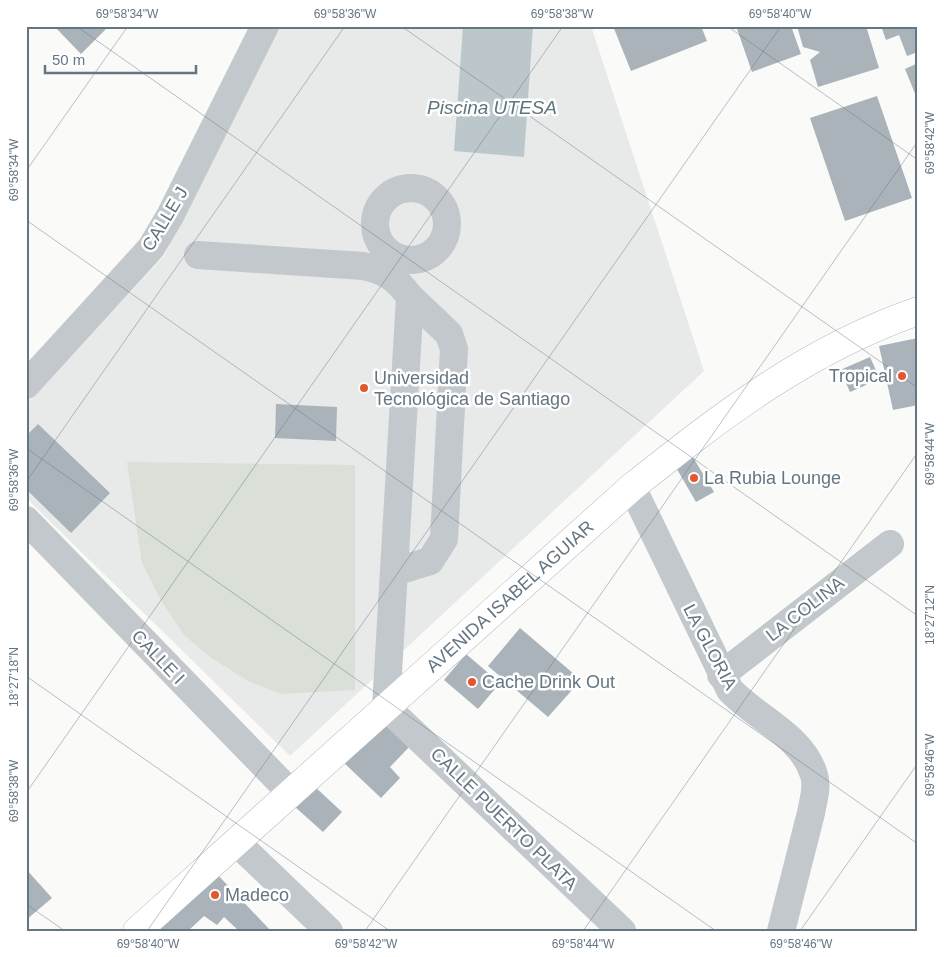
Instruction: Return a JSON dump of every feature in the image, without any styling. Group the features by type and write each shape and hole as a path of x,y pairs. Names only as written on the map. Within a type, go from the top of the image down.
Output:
{"main road":[{"name":"AVENIDA ISABEL AGUIAR","path":"137,931 632,487 716,420 762,388 842,342 886,322 918,311"}],"street":[{"name":"CALLE J","path":"26,386 151,248 170,216 265,26"},
{"path":"198,255 363,266 389,263 395,279 410,297 449,334 454,349 444,539 430,561 394,572"},
{"path":"386,707 410,297"},
{"name":"LA GLORIA","path":"632,487 730,690 743,704 792,741 808,761 815,776 815,794 811,813 781,931"},
{"name":"CALLE I","path":"26,520 291,793"},
{"name":"LA COLINA","path":"721,674 890,544"},
{"name":"CALLE PUERTO PLATA","path":"386,707 622,931"},
{"path":"236,842 329,931"}],"shaded area":[{"name":"Universidad Tecnológica de Santiago","path":"272,26 591,26 704,371 290,756 26,498 26,404 164,256"},
{"path":"127,462 355,465 355,690 281,694 248,681 210,657 184,635 160,599 142,563"}],"water":[{"name":"Piscina UTESA","path":"463,26 533,26 524,157 454,151"}],"building":[{"path":"54,26 109,26 81,54"},
{"path":"613,26 701,26 707,41 631,71"},
{"path":"736,26 791,26 801,54 752,72"},
{"path":"797,26 866,26 879,68 818,87 810,60 820,52 803,47"},
{"path":"881,26 918,26 918,52 907,56 899,35 886,40"},
{"path":"918,63 918,101 905,69"},
{"path":"877,96 912,198 845,221 810,118"},
{"name":"Tropical","path":"918,338 918,405 893,410 879,346"},
{"path":"870,357 880,379 850,392 840,370"},
{"path":"276,404 337,407 336,441 275,438"},
{"path":"38,424 110,493 71,533 26,489 26,436"},
{"name":"La Rubia Lounge","path":"691,454 714,492 696,502 674,464"},
{"path":"520,628 581,680 548,717 488,666"},
{"name":"Cache Drink Out","path":"466,654 500,683 478,709 444,680"},
{"path":"384,719 411,745 390,767 400,778 381,798 343,762"},
{"path":"313,785 342,812 323,832 294,806"},
{"path":"26,869 52,898 26,920"},
{"name":"Madeco","path":"216,873 271,931 239,931 224,917 217,925 204,916 188,931 154,931"}],"place":[{"name":"Tropical","path":"902,376"},
{"name":"Universidad Tecnológica de Santiago","path":"364,388"},
{"name":"La Rubia Lounge","path":"694,478"},
{"name":"Cache Drink Out","path":"472,682"},
{"name":"Madeco","path":"215,895"}]}
